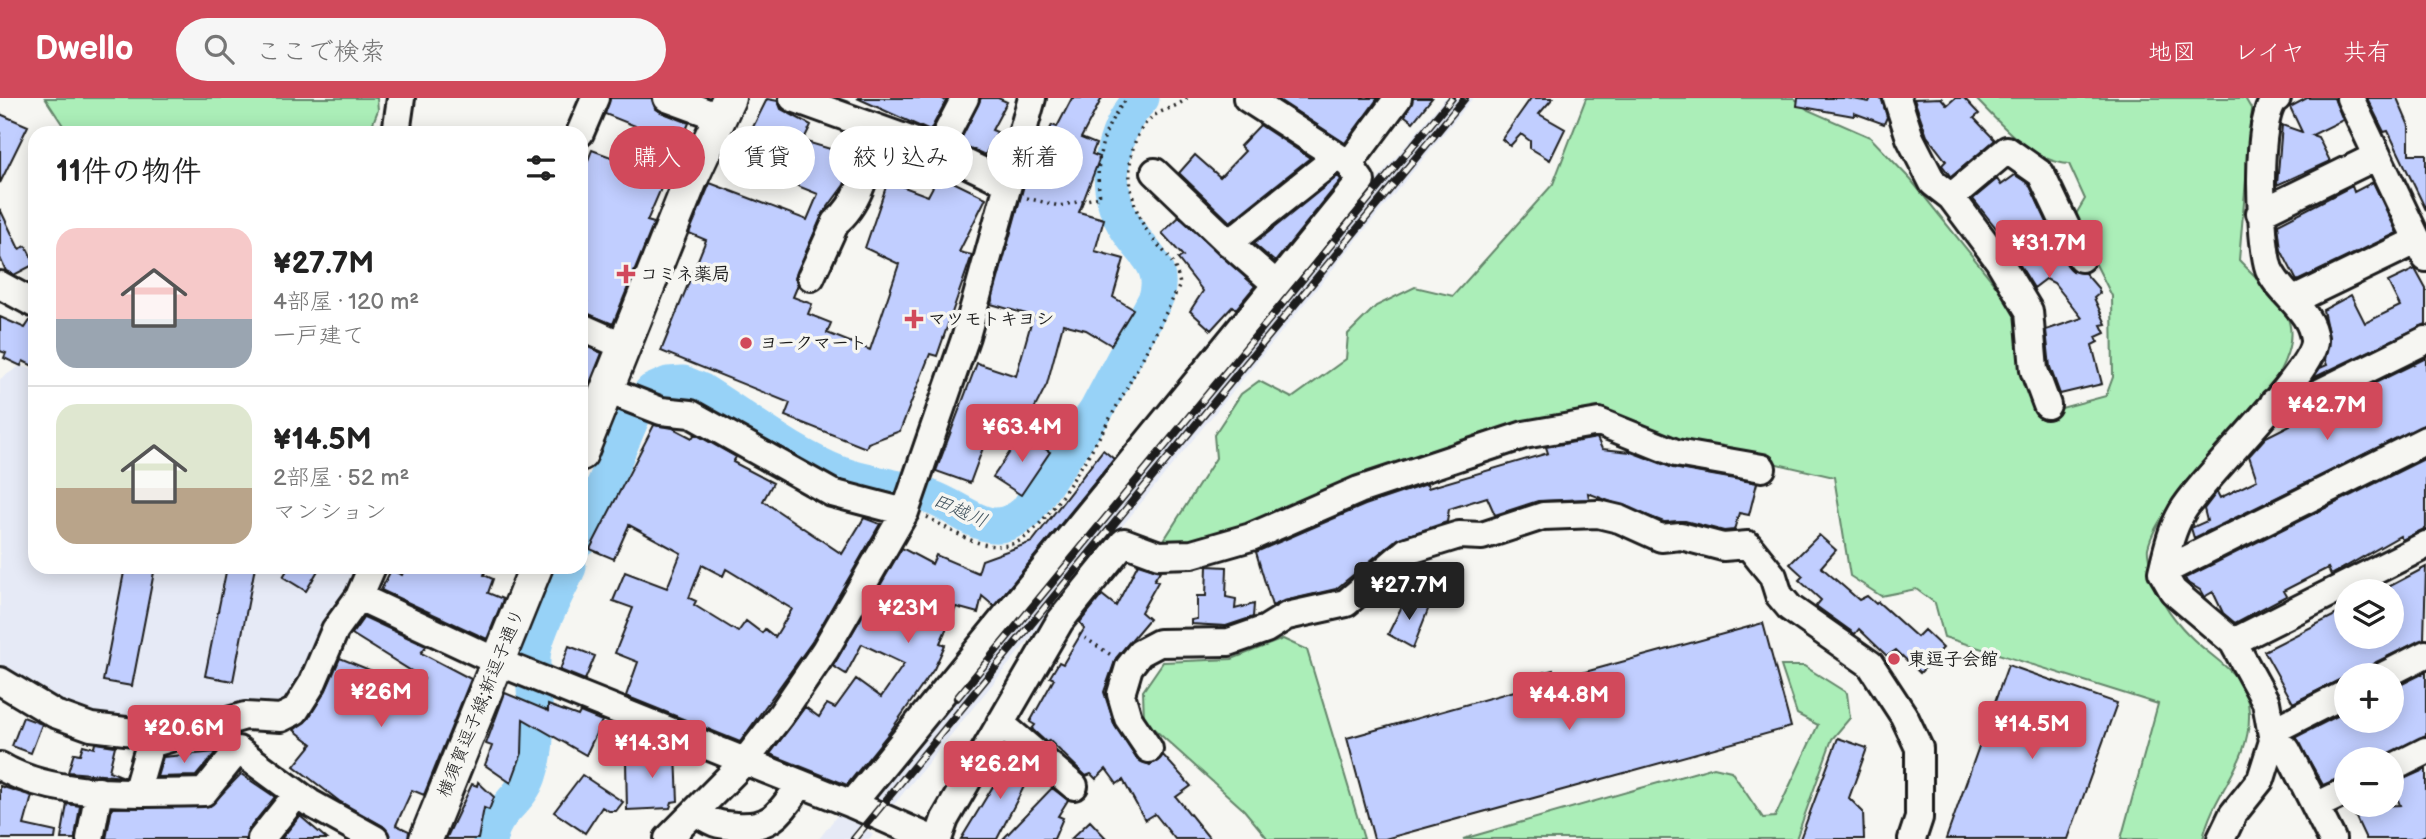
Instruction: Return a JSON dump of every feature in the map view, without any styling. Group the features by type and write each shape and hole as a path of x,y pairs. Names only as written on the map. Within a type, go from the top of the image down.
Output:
{"main road":[{"path":"588,444 615,403 624,346 724,107"},
{"name":"横須賀逗子線;新逗子通り","path":"426,839 523,672 535,574"}],"street":[{"path":"397,126 401,98"},
{"path":"583,126 595,98"},
{"path":"667,98 724,107"},
{"path":"793,98 870,126"},
{"path":"950,126 965,98"},
{"path":"1024,126 1032,98"},
{"path":"852,804 1361,181 1247,98"},
{"path":"1229,243 1339,164 1398,98"},
{"path":"1896,98 1909,138 1933,183 1951,197 1999,261 2029,311 2034,370 2047,405"},
{"path":"2221,839 2233,814 2261,779 2273,736 2266,702 2233,642 2173,591 2162,572 2172,533 2183,509 2311,355 2315,341 2310,323 2270,272 2263,250 2260,213 2267,111 2277,98"},
{"path":"2294,300 2422,249 2350,98"},
{"path":"1951,197 2007,150 2041,174 2081,258"},
{"path":"2260,213 2377,156"},
{"path":"1155,172 1277,285"},
{"path":"811,277 836,222 843,217 858,189"},
{"path":"668,839 744,761 825,650 906,508 965,336 1005,189"},
{"path":"0,285 28,300"},
{"path":"588,330 624,346"},
{"path":"2274,402 2302,401 2426,340"},
{"path":"615,403 691,414 832,493 906,508"},
{"path":"938,839 945,819 1060,621 1124,542 1159,555 1192,554 1251,537 1359,490 1524,436 1599,422 1676,453 1762,468"},
{"path":"2162,572 2426,440"},
{"path":"1149,749 1128,718 1121,694 1129,667 1140,653 1158,643 1229,642 1266,629 1287,616 1346,603 1407,551 1458,535 1482,536 1543,516 1598,514 1619,519 1661,538 1681,536 1723,547 1748,545 1773,576 1779,595 1790,608 1870,664 1904,716 1919,748 1919,818 1912,839"},
{"path":"2233,642 2426,545"},
{"path":"150,744 245,716 281,718 295,711 312,684 335,630 359,597 369,574"},
{"path":"359,597 523,672 852,804 914,836"},
{"path":"2404,665 2426,654"},
{"path":"0,681 55,715 91,727 143,733 150,744 136,793"},
{"path":"2273,736 2334,701"},
{"path":"1000,723 1074,786"},
{"path":"2273,736 2287,750 2332,839"},
{"path":"0,766 20,778 99,791 204,792 238,750 303,799 375,839"},
{"path":"2404,762 2426,751"},
{"path":"696,811 719,825 754,828 775,817 801,784"},
{"path":"90,839 99,791"},
{"path":"2316,806 2334,797"},
{"path":"261,839 303,799"},
{"path":"303,799 329,832 340,839"}],"path":[{"path":"1012,189 1059,206 1100,197 1098,182 1103,138 1114,113 1128,98"},
{"path":"906,508 982,545 1016,543 1031,535 1046,517 1114,415 1180,285 1171,256 1148,231 1137,210 1129,167 1133,147 1143,127 1160,110 1187,98"},
{"path":"1060,621 1129,667"}],"shaded area":[{"path":"1445,98 1473,98 891,808 868,796"},
{"path":"20,366 28,368 28,574 362,574 294,695 281,705 160,730 57,713 0,676 0,379"},
{"path":"839,813 873,834 869,839 819,839"}],"green space":[{"path":"45,98 377,98 378,110 372,126 63,126"},
{"path":"1586,98 1794,98 1808,110 1870,137 1911,180 2014,308 2043,413 2106,396 2113,377 2112,296 2073,219 2085,199 2069,164 2055,162 2030,149 1975,98 2245,98 2252,110 2239,260 2283,309 2287,316 2290,342 2280,371 2260,401 2180,493 2159,522 2148,548 2157,588 2171,614 2199,645 2236,677 2247,699 2248,730 2244,747 2215,806 2203,839 2121,839 2158,704 1944,637 1935,603 1916,589 1881,596 1850,576 1834,477 1686,443 1595,409 1450,447 1194,543 1164,540 1216,458 1214,435 1241,394 1259,381 1292,398 1346,359 1348,334 1376,306 1415,287 1453,296 1553,184"},
{"path":"1283,639 1307,650 1364,839 1268,839 1244,810 1144,720 1143,691 1163,662 1232,659"},
{"path":"1781,666 1804,666 1847,693 1850,718 1832,739 1796,839 1463,839 1714,767 1731,771 1763,818 1775,817 1818,725 1797,714"}],"building":[{"path":"610,98 652,98 655,108 689,123 688,126 635,126 605,114"},
{"path":"857,98 941,98 946,101 933,126 919,126"},
{"path":"981,98 998,98 1007,102 994,126 987,126 985,155 973,149 973,126 967,126"},
{"path":"1072,98 1102,98 1083,134 1083,126 1058,126"},
{"path":"1276,98 1378,98 1345,143"},
{"path":"1413,98 1432,98 1413,122 1405,116"},
{"path":"1531,98 1553,98 1539,114 1565,129 1550,160 1530,148 1530,141 1521,134 1510,146 1502,139"},
{"path":"1798,98 1847,98 1869,102 1871,98 1878,98 1882,99 1887,117 1884,124 1854,113 1854,116 1797,106"},
{"path":"1941,98 1947,105 1955,98 1964,98 1979,114 1974,118 1995,140 1951,177 1942,165 1946,161 1927,136 1914,99"},
{"path":"2307,98 2334,98 2343,120 2312,135 2318,137 2330,161 2277,185 2282,125 2302,132 2290,107"},
{"path":"2367,98 2397,98 2409,126 2409,154 2426,154 2426,210 2388,131 2384,132"},
{"path":"767,99 778,101 781,109 811,125 810,126 754,126"},
{"path":"0,114 28,126 0,183"},
{"path":"1260,125 1310,158 1230,222 1179,173 1195,155 1220,177 1245,151 1240,146"},
{"path":"1083,139 1096,144 1092,154 1100,157 1079,212 1104,219 1095,251 1124,259 1113,297 1133,309 1111,345 1086,330 1063,324 1047,384 1026,425 997,410 970,483 936,471 977,363 1016,376 1033,316 991,304 1023,189 1083,189"},
{"path":"815,145 829,149 829,189 841,189 822,215 795,278 798,285 793,297 812,304 808,314 831,323 827,333 870,350 899,264 865,248 885,189 909,189 928,196 932,189 968,189 986,198 959,252 972,255 937,356 930,354 900,431 868,443 866,448 785,416 790,403 661,351 706,240 689,233 710,183 719,186 719,189 726,189 807,220 818,194 806,189 815,189"},
{"path":"592,150 609,156 609,189 661,189 647,221 654,223 613,324 588,314 588,160"},
{"path":"2015,175 2029,184 2067,265 2073,271 2085,273 2098,288 2100,293 2094,298 2106,324 2101,325 2105,333 2096,337 2098,342 2092,345 2102,384 2060,394 2050,367 2046,330 2082,318 2054,283 2046,279 2034,288 2013,254 2016,253 1973,199 1997,179 2001,185"},
{"path":"1338,176 1341,180 1275,262 1254,244"},
{"path":"2373,182 2397,233 2297,281 2281,250 2278,224 2352,186 2354,192"},
{"path":"0,209 19,249 26,246 28,250 28,268 14,275 6,271 0,258"},
{"path":"1179,217 1255,286 1236,309 1233,306 1211,330 1190,311 1203,291 1178,259 1183,256 1162,233"},
{"path":"2415,269 2426,289 2426,324 2313,378 2320,368 2327,365 2325,360 2329,337 2323,310 2351,295 2365,323 2400,306 2388,282"},
{"path":"0,317 25,328 28,324 28,364 23,361 21,366 4,358 6,353 0,351"},
{"path":"588,347 602,353 588,388"},
{"path":"2426,358 2426,424 2194,538 2191,528 2207,521 2204,509 2217,492 2220,498 2257,480 2249,456 2266,437 2290,425 2287,419 2310,415"},
{"path":"654,425 673,428 692,438 695,434 736,457 733,462 773,483 763,501 842,554 864,518 880,524 812,642 740,742 626,696 638,662 615,653 633,608 613,601 625,572 667,588 681,553 629,525 614,559 590,549","holes":["702,565 723,576 726,569 792,609 775,637 765,629 762,633 746,621 738,632 694,605 696,601 689,598"]},
{"path":"1022,434 1050,452 1021,495 993,477"},
{"path":"1597,438 1602,449 1631,452 1673,468 1757,483 1749,515 1739,513 1734,530 1724,531 1685,521 1664,522 1588,493 1589,499 1538,501 1495,515 1487,497 1449,509 1447,522 1397,539 1336,589 1272,606 1256,552 1365,505 1427,484 1428,488 1548,453 1546,447"},
{"path":"1103,450 1114,459 994,606 982,596 978,613 956,607 940,643 945,645 934,669 889,733 847,785 770,754 805,707 819,717 827,704 835,708 856,679 881,697 904,664 862,644 846,674 833,666 902,548 932,564 936,555 978,573 982,560 1032,542"},
{"path":"2426,458 2426,528 2402,540 2400,536 2331,575 2328,568 2283,591 2286,596 2235,623 2223,613 2213,592 2204,597 2200,590 2187,582 2185,578"},
{"path":"1819,535 1836,550 1821,567 1859,600 1867,596 1876,604 1878,602 1917,637 1924,630 1943,648 1920,673 1896,650 1887,656 1859,629 1855,634 1816,606 1821,600 1799,580 1803,576 1790,564"},
{"path":"1138,564 1160,571 1154,580 1158,582 1141,612 1149,619 1116,658 1104,692 1115,726 1136,758 1150,765 1163,755 1191,786 1176,797 1210,839 1175,839 1155,814 1145,820 1123,780 1117,784 1106,769 1096,779 1091,774 1086,776 1049,740 1047,743 1032,729 1035,725 1030,722 1054,679 1050,677 1059,662 1063,664 1084,629 1080,622 1102,595 1116,606"},
{"path":"1207,566 1227,567 1226,597 1236,599 1235,609 1254,604 1253,617 1226,626 1191,624 1191,620 1197,619 1197,596 1206,596"},
{"path":"2426,567 2424,639 2404,649 2404,579"},
{"path":"124,574 154,574 132,686 103,681"},
{"path":"226,574 254,574 233,681 205,676"},
{"path":"285,574 316,574 306,591 283,577"},
{"path":"389,574 484,574 493,579 488,593 503,599 487,639 381,590"},
{"path":"1407,596 1429,607 1413,648 1388,634"},
{"path":"2334,616 2334,649 2403,649 2375,663 2334,663 2334,682 2293,703 2264,651"},
{"path":"364,617 426,646 421,653 471,679 424,795 412,790 396,825 409,831 408,839 391,839 383,826 339,801 294,766 312,744 294,730 308,719 326,690 340,658 419,690 424,679 352,634"},
{"path":"1763,623 1791,727 1385,839 1374,839 1347,738 1536,685 1534,675 1553,670 1556,680"},
{"path":"569,646 595,656 585,680 560,670"},
{"path":"2008,665 2117,703 2068,839 1946,839"},
{"path":"2426,672 2426,735 2403,747 2334,747 2334,780 2323,785 2296,737 2334,718 2334,733 2404,733 2404,683"},
{"path":"505,693 548,711 548,705 578,716 580,712 602,721 586,755 523,719 522,753 511,783 485,765 492,746 486,744"},
{"path":"23,717 42,724 31,753 12,746"},
{"path":"1838,738 1867,748 1849,798 1863,812 1864,839 1800,839"},
{"path":"95,743 115,746 109,771 124,777 68,772 74,753 80,754 83,745 94,748"},
{"path":"663,745 665,756 676,755 678,801 672,802 670,808 627,810 626,761 638,761 637,746"},
{"path":"1009,751 1032,771 997,839 961,839 1001,773 1006,761 1003,752"},
{"path":"216,752 196,776 157,777 163,757"},
{"path":"2426,769 2426,835 2418,839 2366,839 2356,817 2404,817 2404,779"},
{"path":"241,774 275,797 249,829 246,839 106,839 112,808 210,806"},
{"path":"582,775 623,802 616,811 602,807 585,833 554,812"},
{"path":"478,782 494,797 489,810 484,808 478,839 446,839 472,784 477,786"},
{"path":"0,786 32,796 24,825 56,832 55,839 0,839"},
{"path":"1052,788 1068,800 1058,816 1063,818 1054,839 1003,839"},
{"path":"67,804 80,806 75,839 61,839"},
{"path":"300,816 327,839 281,839"},
{"path":"1090,821 1107,839 1071,839"}],"waterway":[{"name":"田越川","path":"588,522 636,409 652,391 668,384 683,383 702,391 805,457 841,474 930,497 989,524 1000,525 1013,521 1026,512 1096,411 1156,298 1158,286 1154,266 1124,224 1117,208 1111,175 1117,141 1123,126 1142,98"},
{"name":"田越川","path":"490,839 496,821 520,793 529,776 536,732 534,648 566,574"}],"railway":[{"path":"957,698 1452,98"},
{"path":"854,839 1465,98"}],"place":[{"name":"コミネ薬局","path":"626,274"},
{"name":"マツモトキヨシ","path":"914,319"},
{"name":"ヨークマート","path":"746,343"},
{"name":"東逗子会館","path":"1894,659"}]}
